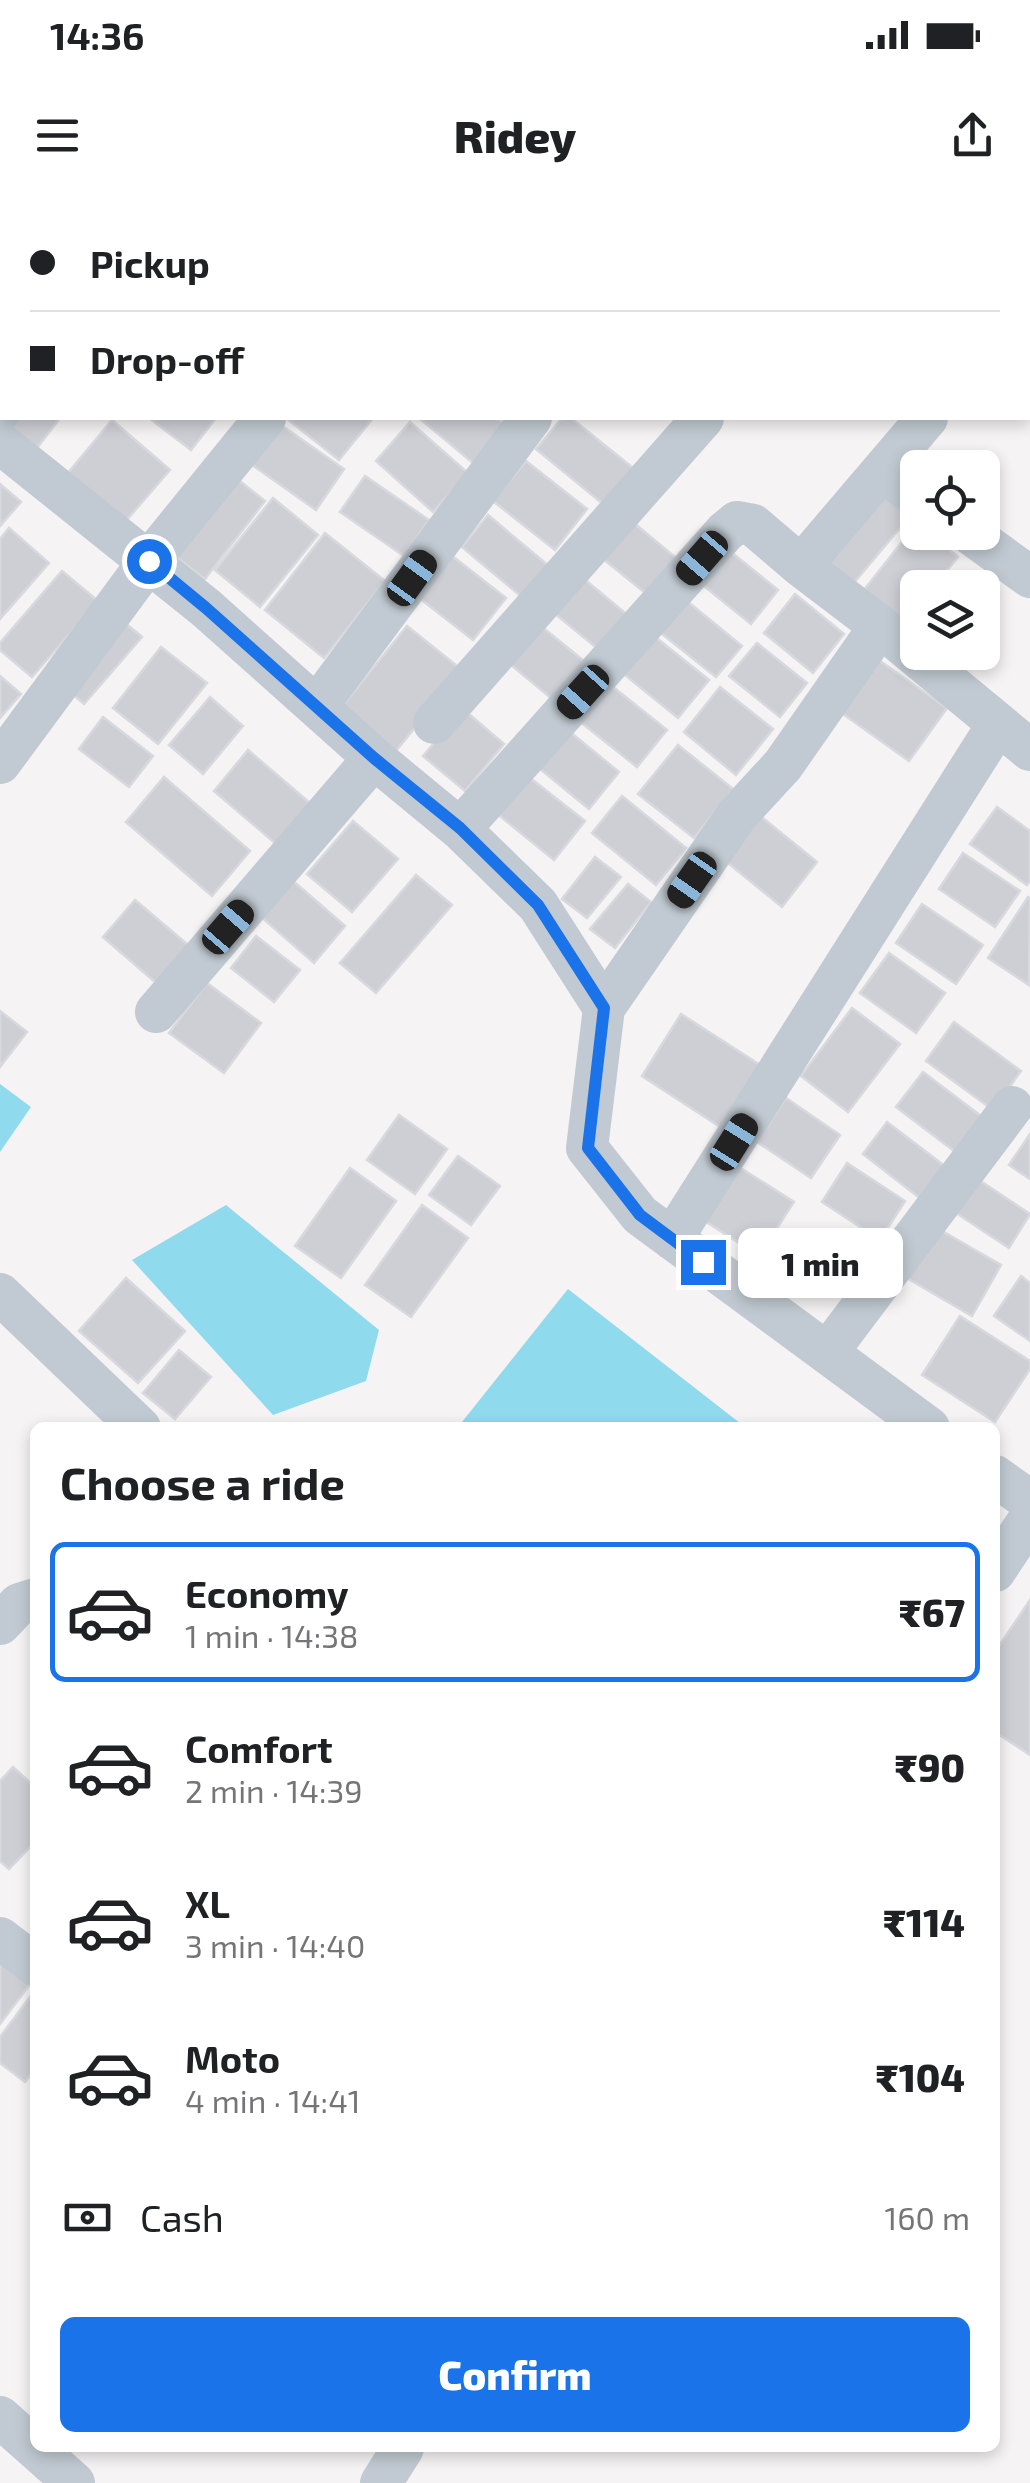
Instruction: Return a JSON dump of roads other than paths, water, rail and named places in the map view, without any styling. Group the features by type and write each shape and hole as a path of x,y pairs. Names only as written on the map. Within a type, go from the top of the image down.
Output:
{"street":[{"path":"0,763 149,561 263,420"},
{"path":"317,706 529,420"},
{"path":"434,723 701,420"},
{"path":"801,566 924,420"},
{"path":"0,443 206,608 374,758 460,828 538,905 604,1008"},
{"path":"882,472 900,484"},
{"path":"460,828 737,522 753,525 1014,737 672,1239"},
{"path":"993,550 1030,577"},
{"path":"880,626 783,765 737,816 604,1008 588,1148 640,1215 921,1422"},
{"path":"156,1012 374,758"},
{"path":"827,1353 1012,1106"},
{"path":"0,1294 134,1422"},
{"path":"1000,1480 1030,1501"},
{"path":"1000,1563 1030,1518"},
{"path":"0,1624 18,1604 30,1600"},
{"path":"0,1938 30,1961"},
{"path":"0,2417 30,2444"},
{"path":"39,2452 74,2483"},
{"path":"381,2483 400,2452"}],"water":[{"path":"0,1084 31,1107 0,1152"},
{"path":"226,1205 379,1330 366,1381 273,1415 132,1260"},
{"path":"568,1289 739,1422 462,1422"}]}
